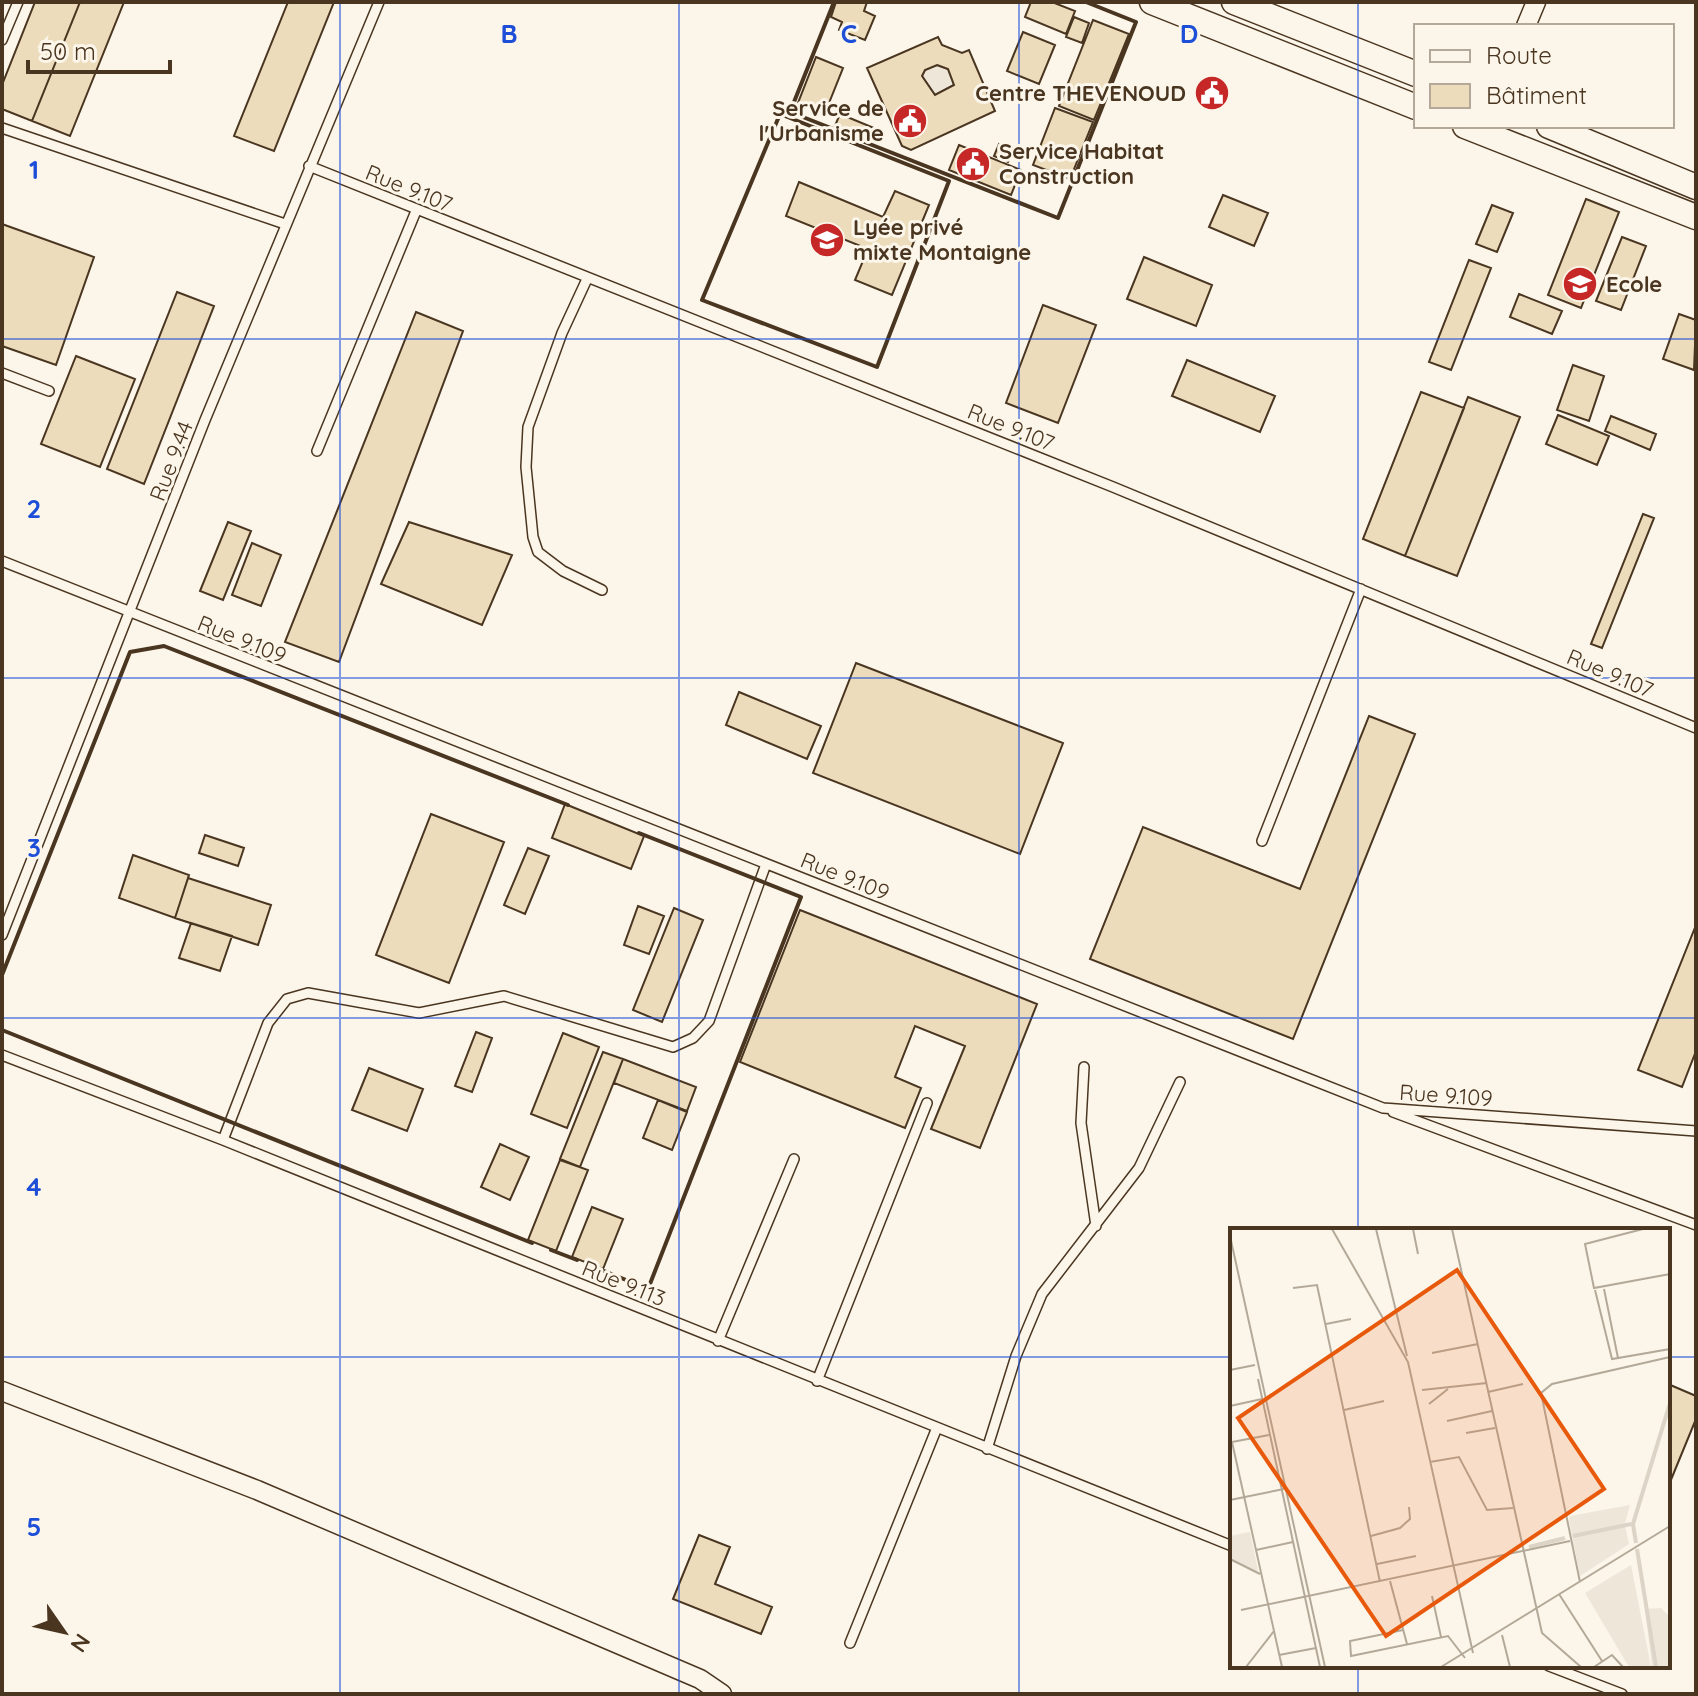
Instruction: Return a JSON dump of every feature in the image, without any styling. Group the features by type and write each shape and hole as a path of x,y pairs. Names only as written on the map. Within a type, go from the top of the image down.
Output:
{"main road":[{"path":"1152,2 1414,106"},
{"path":"1234,2 1414,73"},
{"path":"1478,128 1696,217"},
{"path":"1554,128 1696,187"}],"street":[{"path":"1527,24 1536,2"},
{"path":"2,1391 271,1496 671,1667 722,1694"}],"lane":[{"path":"2,40 18,2"},
{"name":"Rue 9.44","path":"2,935 285,224 379,2"},
{"path":"2,128 285,224"},
{"name":"Rue 9.107","path":"309,166 1361,589 1696,728"},
{"path":"317,451 416,211"},
{"path":"587,279 562,333 528,427 526,467 533,537 538,552 563,571 602,590"},
{"path":"2,373 49,391"},
{"name":"Rue 9.109","path":"2,561 1383,1108 1696,1131"},
{"path":"1262,841 1361,589"},
{"path":"223,1140 268,1023 287,999 308,993 419,1013 504,996 673,1047 693,1038 709,1021 766,864"},
{"name":"Rue 9.113","path":"2,1055 223,1140 936,1430 1230,1544"},
{"path":"1084,1067 1081,1123 1096,1226"},
{"path":"987,1449 1016,1356 1042,1294 1139,1168 1180,1082"},
{"path":"817,1381 927,1103"},
{"path":"1383,1108 1696,1225"},
{"path":"718,1341 794,1159"},
{"path":"850,1643 936,1430"},
{"path":"1554,1668 1622,1694"}],"shaded area":[{"path":"937,65 948,69 954,85 935,95 922,76 925,70"}],"building":[{"path":"35,2 80,2 32,121 2,109 2,85"},
{"path":"80,2 124,2 70,136 32,121"},
{"path":"288,2 334,2 274,151 234,136"},
{"path":"836,2 867,2 864,11 875,16 865,40 839,30 842,22 831,17"},
{"path":"1031,2 1052,2 1075,11 1066,34 1025,17"},
{"path":"1074,17 1089,23 1082,43 1066,37"},
{"path":"1093,20 1129,34 1094,120 1059,106"},
{"path":"1023,32 1055,45 1039,84 1007,71"},
{"path":"938,37 942,45 962,53 969,50 995,111 911,150 902,146 867,68","holes":["937,65 948,69 954,85 935,95 922,76 925,70"]},
{"path":"816,57 843,68 825,113 798,103"},
{"path":"1055,108 1093,122 1070,179 1033,165"},
{"path":"840,114 874,128 868,141 834,128"},
{"path":"999,144 1013,149 1008,162 994,156"},
{"path":"959,145 1021,170 1011,195 949,170"},
{"path":"799,182 883,217 895,191 929,205 892,295 855,280 868,249 786,216"},
{"path":"1223,195 1268,213 1254,246 1209,227"},
{"path":"1586,199 1619,212 1581,308 1548,295"},
{"path":"1492,205 1513,213 1497,252 1476,244"},
{"path":"2,224 94,257 56,365 2,346"},
{"path":"1622,237 1646,246 1621,310 1596,301"},
{"path":"1144,257 1212,285 1196,326 1127,299"},
{"path":"1469,260 1491,268 1451,370 1429,362"},
{"path":"177,292 214,306 144,484 107,469"},
{"path":"1519,294 1562,311 1552,334 1510,317"},
{"path":"1043,305 1096,325 1058,423 1006,403"},
{"path":"416,312 463,331 339,662 285,642"},
{"path":"1679,314 1696,320 1694,370 1663,359"},
{"path":"76,356 135,379 100,467 41,444"},
{"path":"1187,360 1275,396 1260,432 1172,396"},
{"path":"1573,365 1604,376 1589,421 1557,410"},
{"path":"1421,392 1464,408 1405,556 1363,539"},
{"path":"1468,397 1520,417 1457,576 1405,556"},
{"path":"1558,415 1609,436 1597,465 1546,444"},
{"path":"1611,416 1656,434 1650,450 1605,431"},
{"path":"1643,514 1654,518 1602,648 1591,644"},
{"path":"228,522 251,531 223,600 200,591"},
{"path":"409,522 512,555 482,625 381,584"},
{"path":"252,543 281,555 261,606 232,595"},
{"path":"856,663 1063,743 1020,854 813,773"},
{"path":"739,692 821,726 807,759 726,725"},
{"path":"1369,716 1415,734 1293,1039 1090,959 1143,827 1300,889"},
{"path":"565,804 644,836 631,869 552,838"},
{"path":"431,814 504,842 449,983 376,955"},
{"path":"205,835 244,848 238,866 199,853"},
{"path":"528,848 549,856 525,914 504,905"},
{"path":"133,855 189,875 175,918 119,898"},
{"path":"188,878 271,905 258,945 175,918"},
{"path":"638,906 664,916 649,954 624,945"},
{"path":"674,908 703,920 662,1022 633,1010"},
{"path":"800,910 1037,1004 980,1148 931,1129 965,1046 915,1026 895,1077 921,1088 905,1128 740,1062"},
{"path":"191,923 232,936 220,971 179,958"},
{"path":"1696,925 1696,1051 1682,1087 1638,1070"},
{"path":"476,1032 492,1038 472,1092 455,1086"},
{"path":"563,1033 599,1047 567,1128 531,1114"},
{"path":"603,1052 623,1059 580,1167 560,1159"},
{"path":"623,1059 696,1087 687,1111 614,1083"},
{"path":"369,1068 423,1089 407,1131 352,1110"},
{"path":"658,1100 687,1112 672,1150 643,1138"},
{"path":"500,1144 529,1157 510,1200 481,1187"},
{"path":"560,1160 588,1170 556,1251 528,1240"},
{"path":"592,1207 623,1219 603,1269 572,1257"},
{"path":"1670,1385 1696,1396 1696,1419 1670,1482"},
{"path":"699,1535 730,1547 715,1584 772,1607 761,1634 673,1599"}],"wall":[{"path":"834,2 790,112 836,130"},
{"path":"862,141 1058,218 1136,22 1086,2"},
{"path":"780,114 949,181 877,367 702,300 780,114"},
{"path":"2,975 130,652 164,646 568,805"},
{"path":"599,1269 648,1289 801,897 639,833"},
{"path":"2,1030 532,1243"},
{"path":"551,1250 577,1260"}],"place":[{"name":"Centre THEVENOUD","path":"1212,93"},
{"name":"Service de l'Urbanisme","path":"910,121"},
{"name":"Service Habitat Construction","path":"973,164"},
{"name":"Lyée privé mixte Montaigne","path":"827,240"},
{"name":"Ecole","path":"1580,284"}]}
